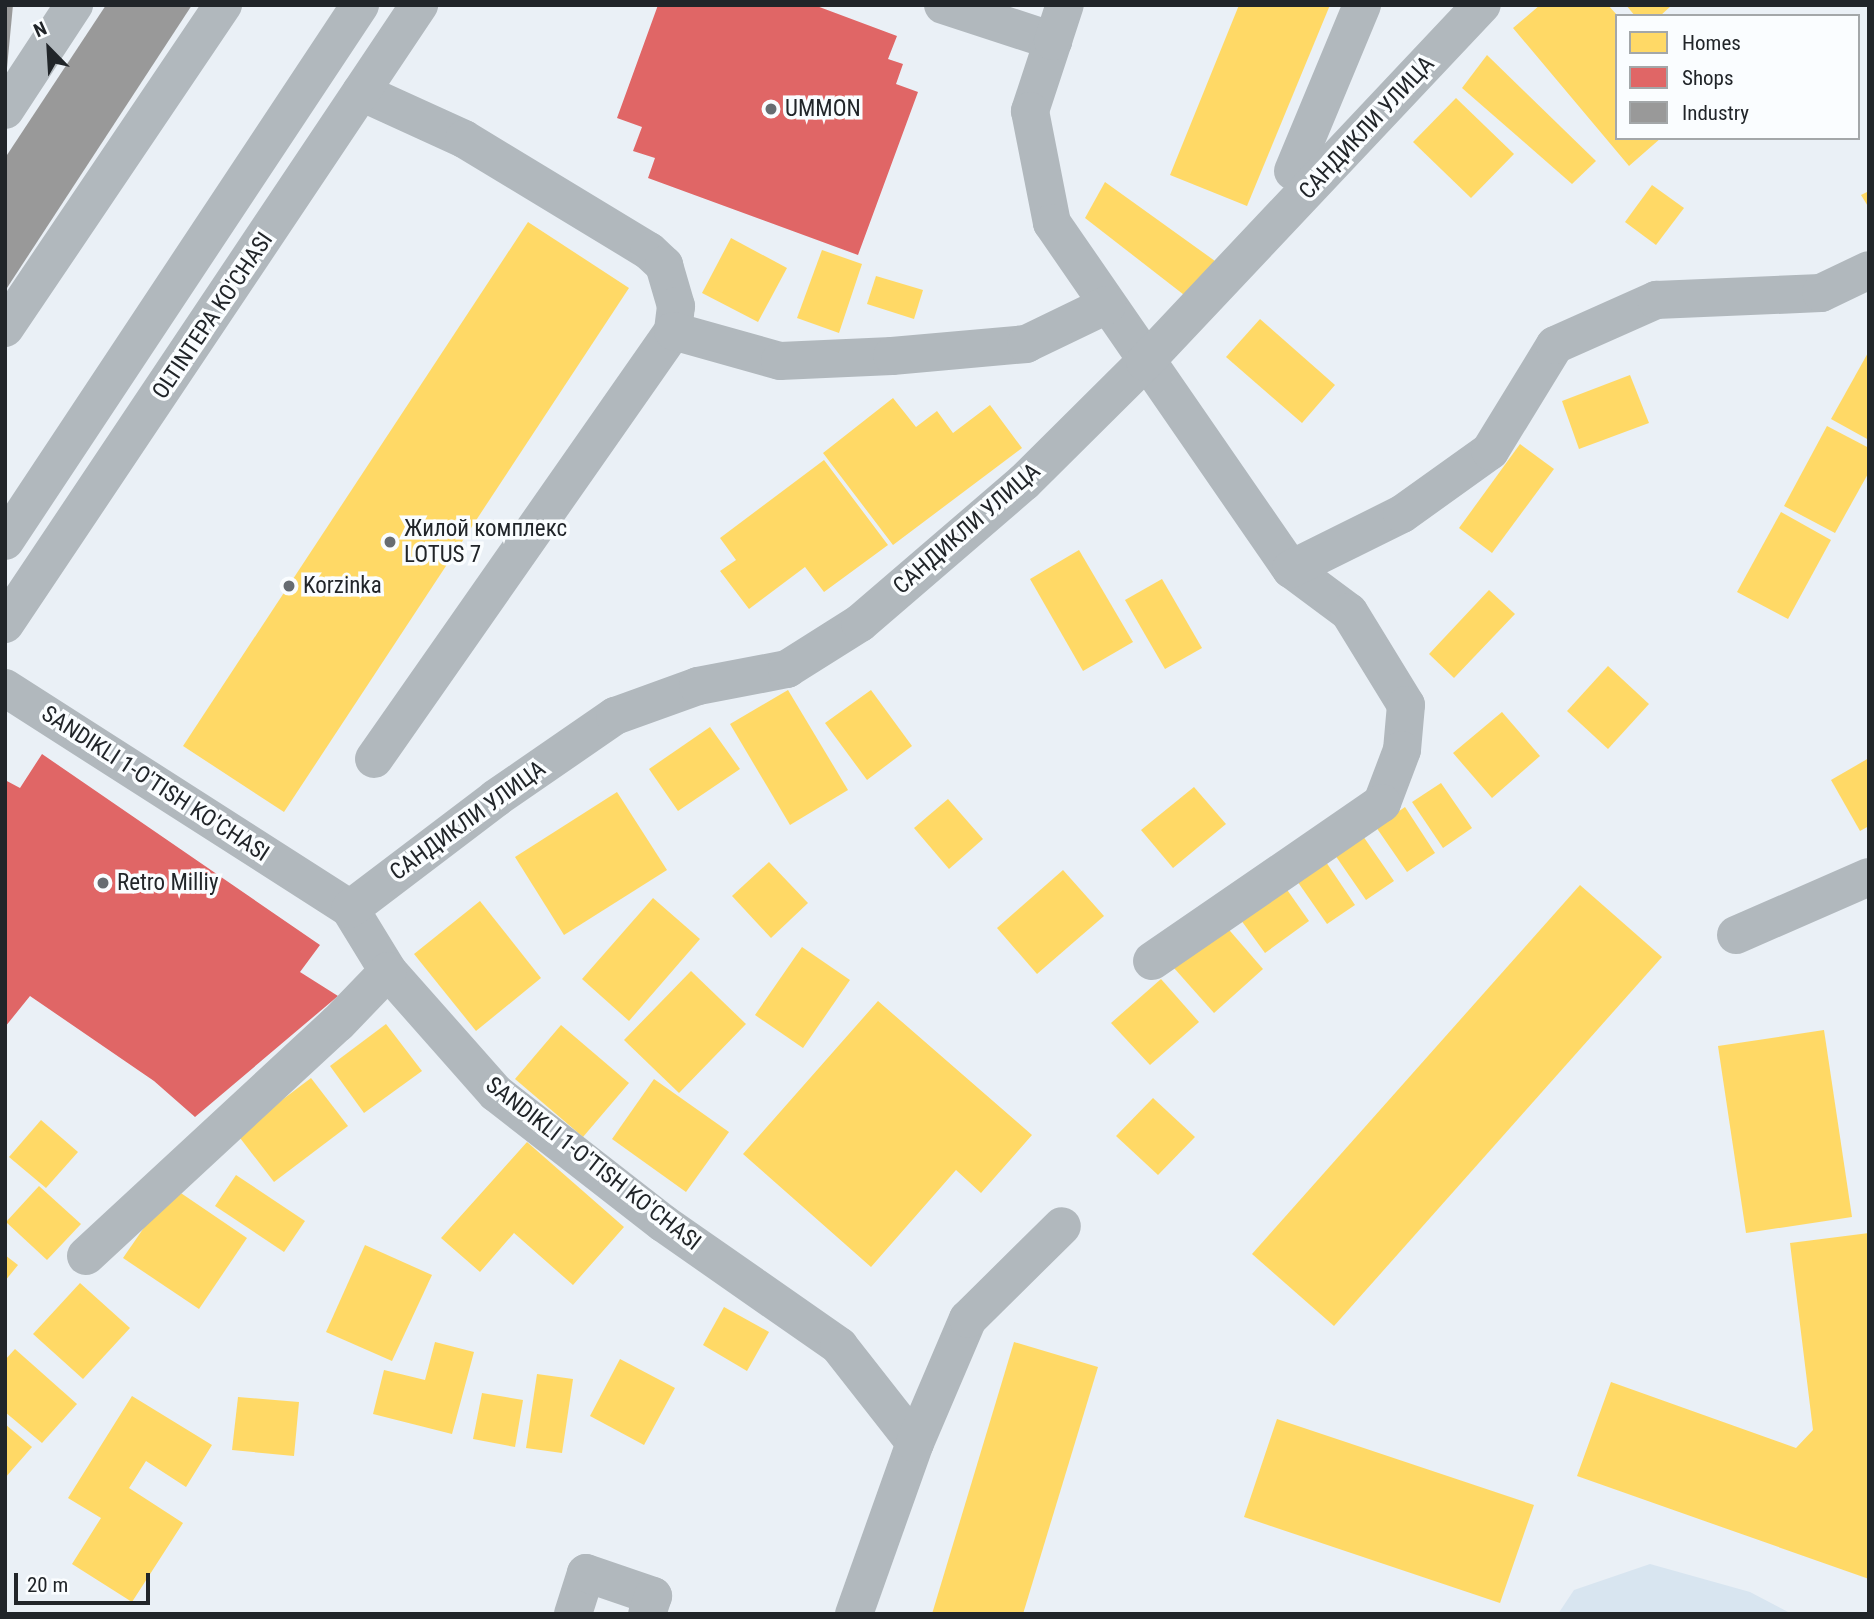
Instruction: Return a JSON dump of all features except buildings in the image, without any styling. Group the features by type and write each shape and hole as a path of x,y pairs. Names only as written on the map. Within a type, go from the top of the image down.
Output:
{"street":[{"path":"5,110 74,5"},
{"path":"5,328 223,5"},
{"path":"5,541 360,5"},
{"path":"943,5 1053,41"},
{"path":"1065,5 1030,111 1052,223 1145,362 1290,569 1349,612 1406,705 1402,750 1382,803 1152,961"},
{"path":"1293,171 1362,5"},
{"name":"САНДИКЛИ УЛИЦА","path":"350,909 496,798 615,716 698,686 787,669 860,623 1024,482 1145,362 1482,5"},
{"name":"OLTINTEPA KO'CHASI","path":"5,624 361,92 413,7"},
{"path":"361,92 464,139 649,251 664,265 673,285 677,306 673,331 374,759"},
{"path":"1290,569 1402,514 1490,451 1555,345 1656,300 1821,293 1869,270"},
{"path":"673,331 780,361 892,356 1026,344 1107,305"},
{"name":"SANDIKLI 1-O'TISH KO'CHASI","path":"5,688 350,909 387,971 496,1093 663,1223 839,1346 915,1443"},
{"path":"1735,935 1869,877"},
{"path":"86,1256 338,1023 387,971"},
{"path":"854,1614 915,1443 968,1319 1062,1226"},
{"path":"573,1614 586,1573 653,1596 647,1614"}],"shaded area":[{"path":"1650,1564 1750,1592 1792,1614 1558,1614 1574,1590"}],"place":[{"name":"UMMON","path":"771,109"},
{"name":"Жилой комплекс LOTUS 7","path":"390,542"},
{"name":"Korzinka","path":"289,586"},
{"name":"Retro Milliy","path":"103,883"}]}
